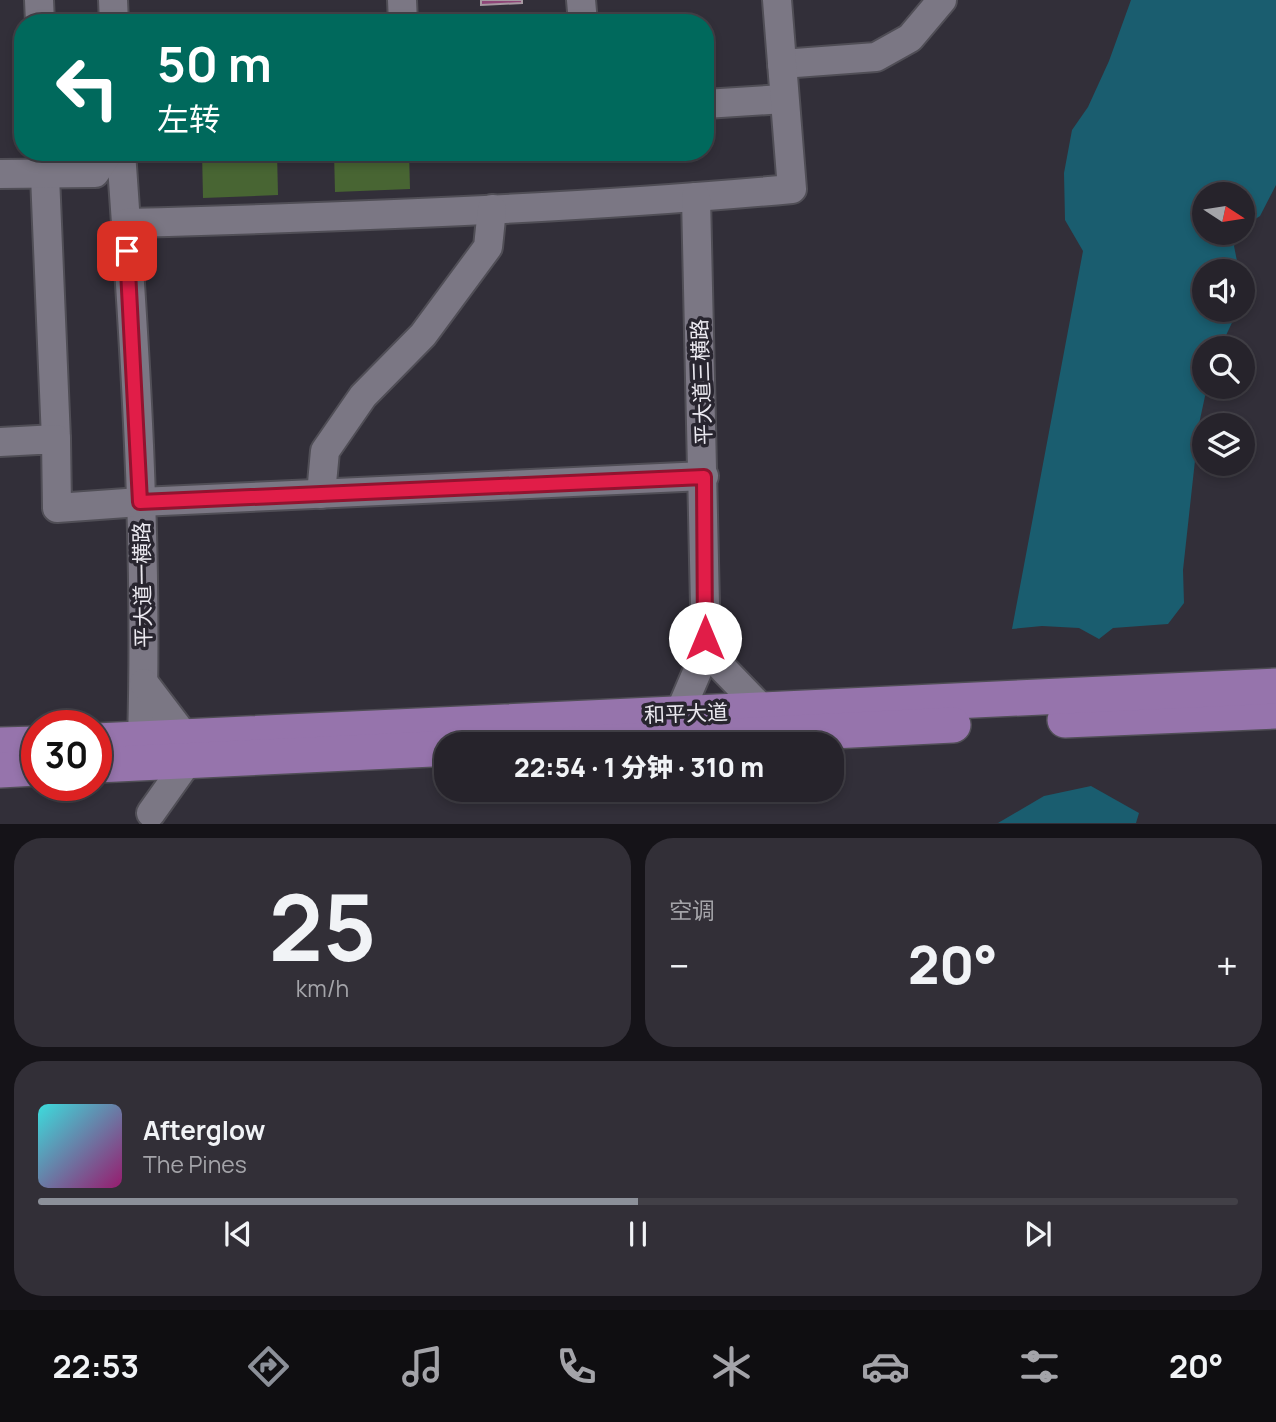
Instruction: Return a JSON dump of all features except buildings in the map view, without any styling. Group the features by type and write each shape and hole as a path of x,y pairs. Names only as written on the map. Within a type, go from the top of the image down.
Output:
{"main road":[{"name":"和平大道","path":"112,760 141,751 679,714 1276,686"},
{"name":"和平大道","path":"828,732 1276,711"},
{"path":"0,745 21,744"},
{"name":"和平大道","path":"112,745 141,751"},
{"name":"和平大道","path":"187,749 434,749"},
{"path":"0,770 21,769"}],"street":[{"path":"126,223 358,216 792,189 777,0"},
{"path":"782,64 876,57 910,38 942,0"},
{"path":"714,103 784,99"},
{"path":"0,174 45,163 95,173 102,161"},
{"name":"平大道一横路","path":"122,161 140,502 144,683 141,751 151,818"},
{"path":"45,163 57,508 704,477"},
{"name":"平大道三横路","path":"695,197 704,477 706,651"},
{"path":"321,494 325,451 363,396 423,335 488,247 492,209"},
{"path":"0,443 56,439"},
{"path":"679,714 706,651 763,710"},
{"path":"144,683 187,749 151,818"}],"green space":[{"path":"202,161 277,161 278,195 203,198"},
{"path":"334,161 409,161 410,189 335,192"}],"water":[{"path":"1131,0 1276,0 1276,185 1260,216 1255,219 1255,182 1192,182 1192,245 1234,245 1237,259 1192,259 1192,322 1232,322 1226,336 1192,336 1192,399 1204,399 1201,413 1192,413 1193,476 1183,570 1184,603 1168,624 1113,628 1099,639 1079,628 1042,626 1012,629 1083,251 1065,220 1064,173 1072,130 1088,107 1109,61"},
{"path":"1091,786 1139,813 1136,823 998,823 1044,796"}],"route":[{"path":"127,251 140,502 704,477 705,638"}]}
